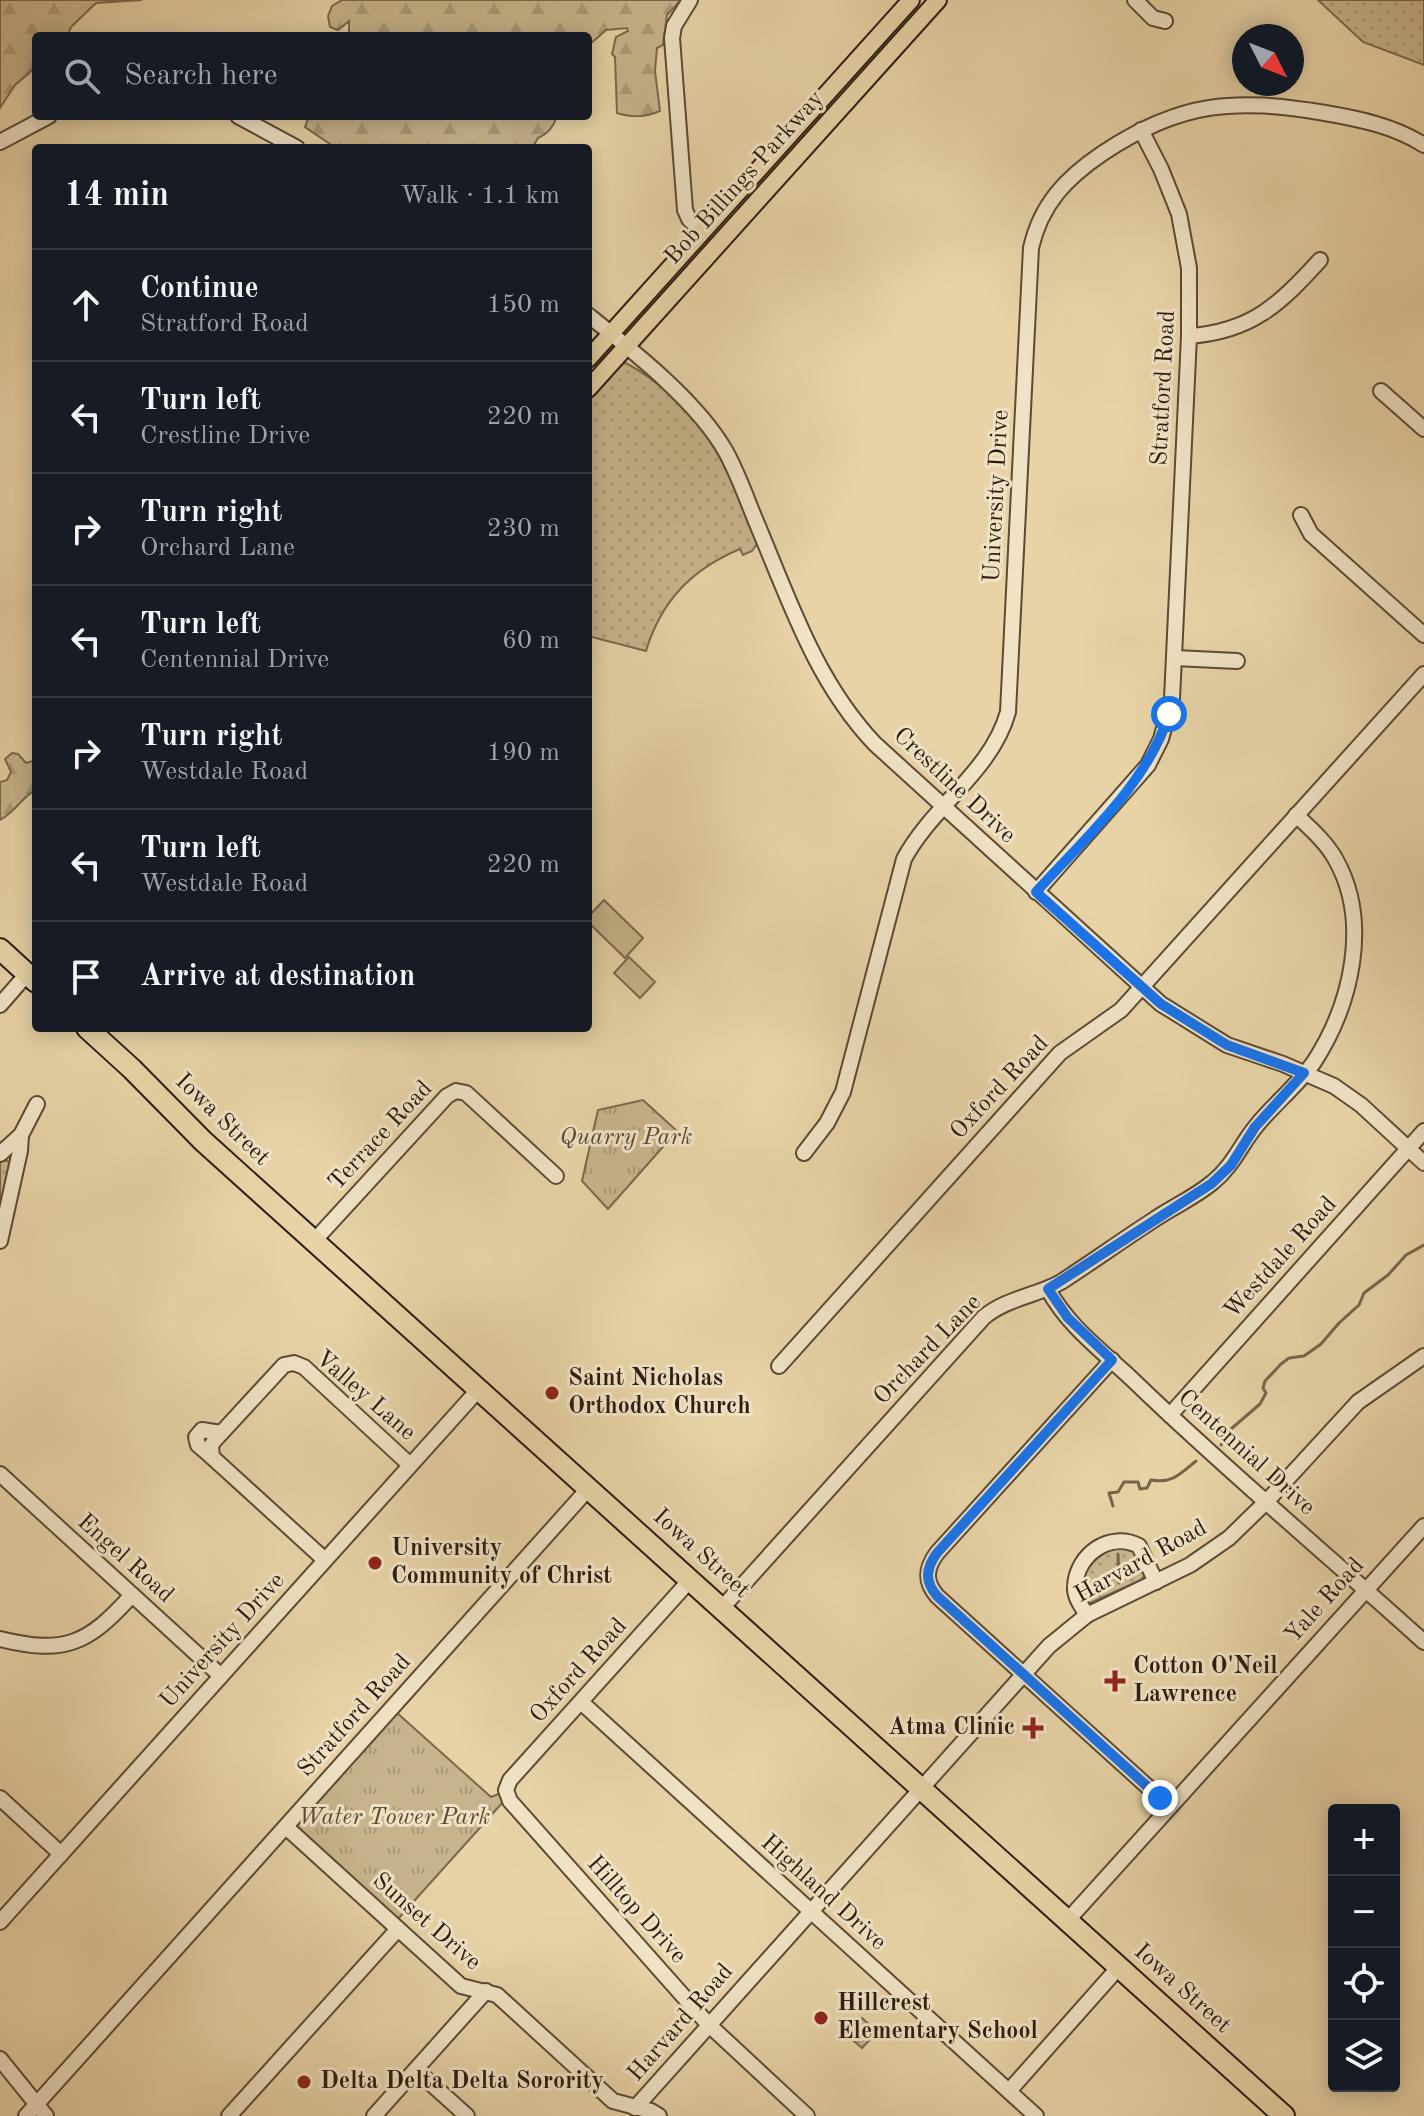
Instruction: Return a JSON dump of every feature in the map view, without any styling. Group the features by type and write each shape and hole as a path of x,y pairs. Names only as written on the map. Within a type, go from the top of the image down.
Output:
{"highway":[{"path":"0,949 32,972"},
{"name":"Iowa Street","path":"91,1032 203,1141 1284,2116"}],"main road":[{"name":"Bob Billings Parkway","path":"592,355 911,0"},
{"name":"Bob Billings Parkway","path":"592,384 938,0"}],"street":[{"path":"690,0 674,26 672,55 685,210 702,232"},
{"path":"1135,0 1153,18 1165,21"},
{"name":"University Drive","path":"804,1153 827,1123 843,1092 904,859 921,832 989,755 1008,712 1031,248 1036,226 1050,201 1069,178 1141,130 1185,112 1247,103 1282,106 1361,120 1399,132 1424,145"},
{"path":"0,142 41,120"},
{"path":"245,120 290,144"},
{"name":"Stratford Road","path":"1036,892 1148,765 1169,714 1175,658 1189,336 1189,268 1179,214 1141,130"},
{"path":"1189,336 1235,328 1267,312 1293,290 1320,260"},
{"name":"Crestline Drive","path":"592,318 688,403 725,451 810,650 840,702 875,744 1141,987 1215,1039 1304,1073 1347,1095 1424,1163"},
{"path":"1381,391 1424,429"},
{"path":"1301,515 1311,534 1424,635"},
{"path":"1175,658 1237,661"},
{"name":"Oxford Road","path":"779,1366 1060,1053 1113,1017 1424,674"},
{"name":"Orchard Lane","path":"722,1608 984,1317 1007,1301 1048,1289 1211,1184 1231,1165 1255,1127 1304,1073 1330,1034 1344,997 1352,961 1354,919 1348,890 1337,862 1323,841 1296,815"},
{"path":"0,1005 32,974"},
{"name":"Terrace Road","path":"314,1241 447,1096 456,1091 466,1093 556,1176"},
{"path":"0,1155 21,1135 37,1104"},
{"name":"Westdale Road","path":"1170,1415 1424,1131"},
{"path":"0,1241 21,1135"},
{"path":"0,1155 18,1161"},
{"name":"Centennial Drive","path":"1048,1289 1068,1318 1170,1415 1424,1642"},
{"name":"Harvard Road","path":"635,2108 809,1910 1022,1674 1061,1635 1087,1615 1211,1551 1267,1501 1358,1402 1424,1356"},
{"path":"1112,1360 937,1553 927,1578 933,1592 1170,1807"},
{"name":"Valley Lane","path":"325,1560 212,1457 211,1446 221,1433 284,1365 290,1363 304,1367 410,1465"},
{"name":"University Drive","path":"0,1922 479,1389"},
{"name":"Engel Road","path":"0,1474 221,1676"},
{"name":"Stratford Road","path":"26,2116 42,2110 286,1827 589,1488"},
{"name":"Yale Road","path":"1067,1921 1424,1526"},
{"path":"1087,1615 1076,1594 1078,1575 1086,1560 1105,1542 1123,1540 1139,1546 1156,1582"},
{"name":"Oxford Road","path":"506,1794 510,1780 691,1579"},
{"path":"0,1639 36,1647 63,1645 92,1633 132,1595"},
{"name":"Highland Drive","path":"581,1702 1036,2116"},
{"name":"Hilltop Drive","path":"506,1794 708,2024 807,2116"},
{"path":"0,1798 61,1854"},
{"name":"Sunset Drive","path":"286,1827 461,1986 471,1991 486,1991 503,2000 613,2101 659,2116"},
{"path":"229,2116 398,1929"},
{"path":"1009,2091 1119,1967"},
{"path":"374,2116 486,1991"},
{"path":"0,2059 42,2110"},
{"path":"416,2070 467,2116"}],"green space":[{"path":"0,0 142,0 96,3 69,32 32,32 32,70 15,85 0,108"},
{"path":"342,0 681,0 667,15 663,45 657,48 655,71 660,111 644,116 617,113 615,57 612,54 616,37 628,31 627,28 606,30 592,42 592,32 349,32 349,21 338,30 330,27 328,16 332,6"},
{"path":"1318,0 1424,0 1424,65 1363,42"},
{"path":"308,120 555,120 534,144 330,144 305,127"},
{"path":"626,363 652,379 692,417 722,461 757,539 752,551 743,555 740,549 723,557 707,566 681,589 660,617 646,651 592,637 592,393 616,366"},
{"path":"12,753 18,754 26,763 32,761 32,793 0,820 0,782 7,780 11,772 5,759"},
{"path":"604,900 643,938 625,958 592,926 592,913"},
{"path":"629,957 655,982 640,998 614,973"},
{"name":"Quarry Park","path":"643,1100 677,1131 608,1209 582,1181 598,1110"},
{"path":"0,1160 12,1163 0,1223"},
{"path":"1117,1546 1136,1552 1144,1576 1088,1604 1081,1586 1087,1569"},
{"name":"Water Tower Park","path":"396,1712 491,1797 501,1793 504,1801 397,1920 296,1825"},
{"path":"862,2018 877,2032 862,2048 847,2035"}],"waterway":[{"path":"1221,1445 1231,1429 1260,1404 1266,1393 1263,1388 1265,1381 1281,1364 1289,1358 1304,1356 1321,1344 1359,1305 1364,1293 1388,1275 1406,1255 1424,1245"},
{"path":"1113,1506 1109,1493 1118,1492 1124,1482 1138,1482 1140,1489 1147,1488 1151,1480 1170,1479 1196,1461"},
{"path":"1118,1554 1119,1583"}],"place":[{"name":"Saint Nicholas Orthodox Church","path":"552,1393"},
{"name":"University Community of Christ","path":"375,1563"},
{"name":"Cotton O'Neil Lawrence","path":"1115,1681"},
{"name":"Atma Clinic","path":"1033,1728"},
{"name":"Hillcrest Elementary School","path":"821,2018"},
{"name":"Delta Delta Delta Sorority","path":"304,2082"}],"route":[{"path":"1160,1798 937,1596 930,1588 927,1572 937,1553 1112,1360 1068,1318 1048,1289 1220,1177 1255,1127 1304,1073 1227,1045 1161,1004 1036,892 1140,776 1156,751 1169,714"}]}
